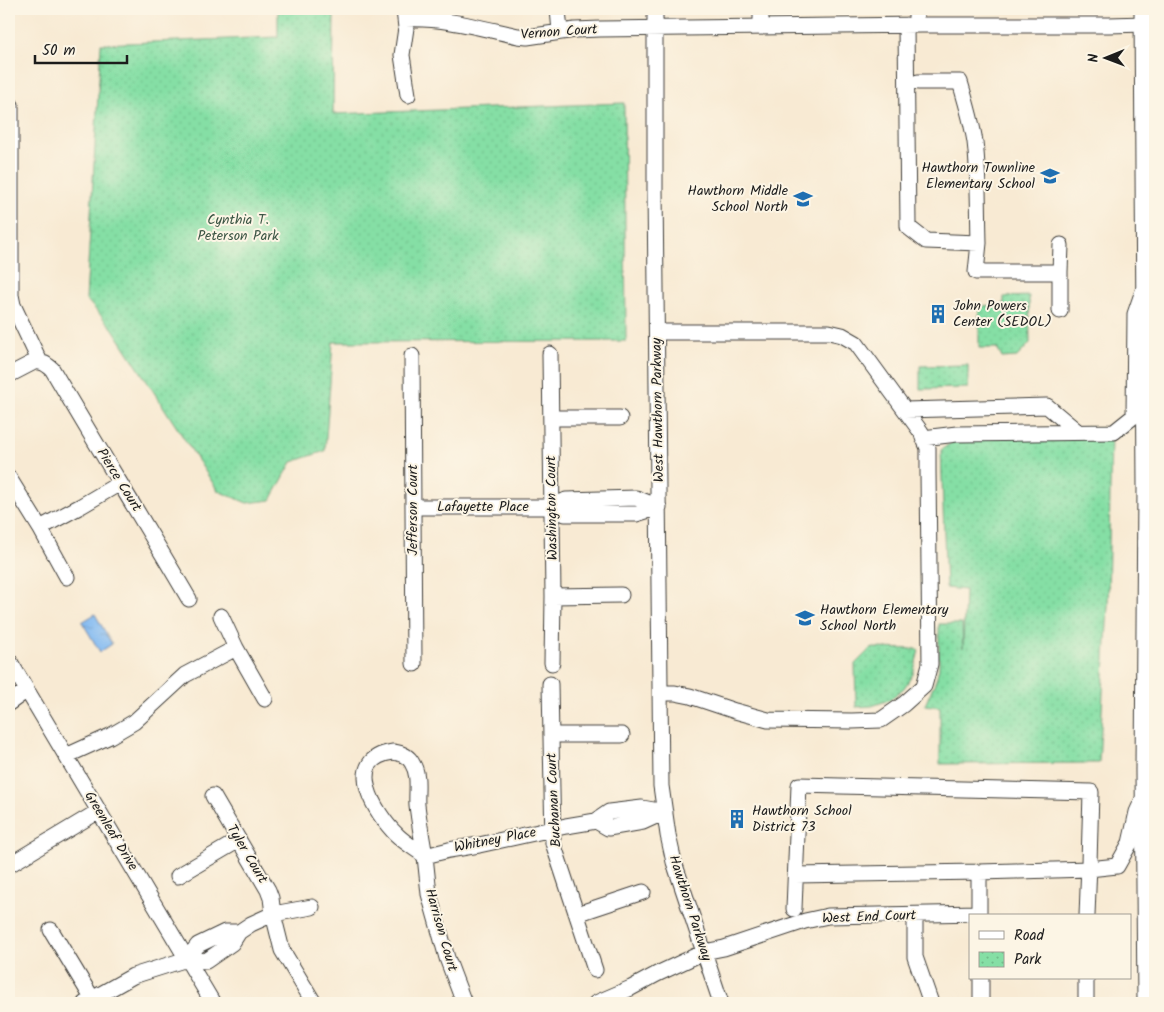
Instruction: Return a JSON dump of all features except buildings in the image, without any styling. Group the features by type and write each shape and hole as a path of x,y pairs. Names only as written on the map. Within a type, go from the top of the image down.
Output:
{"main road":[{"path":"1147,1003 1145,795 1146,285 1150,20"}],"street":[{"path":"558,9 560,32"},
{"name":"West Hawthorn Parkway","path":"655,9 661,786 665,812"},
{"path":"761,9 761,27"},
{"path":"916,9 911,25 908,227 926,241 979,243"},
{"path":"404,14 406,28 402,55 408,95"},
{"name":"Vernon Court","path":"404,14 455,22 527,37 575,30 600,29 911,25 1109,25 1150,20"},
{"path":"918,82 960,82 968,106 975,141 978,182 979,243 976,272 1060,272"},
{"name":"Pierce Court","path":"11,105 10,196 13,305 42,363 52,369 189,599"},
{"path":"1060,311 1062,245"},
{"path":"924,438 958,434 1114,432 1134,416 1135,314 1146,285"},
{"path":"657,332 829,332 842,335 856,343 921,432 928,448 930,664 924,686 904,704 881,720 852,722 768,720 675,692 660,693"},
{"name":"Washington Court","path":"550,354 554,596 552,663"},
{"name":"Jefferson Court","path":"412,356 414,664"},
{"path":"9,375 34,362 42,363"},
{"path":"905,410 1047,406 1078,432"},
{"path":"552,418 620,418"},
{"path":"1146,426 1155,444"},
{"path":"9,478 67,577"},
{"path":"40,528 120,483"},
{"name":"Lafayette Place","path":"413,508 552,507 565,514 636,514 659,507"},
{"path":"554,596 621,595"},
{"path":"221,616 236,648 266,699"},
{"path":"66,756 110,736 134,722 185,675 236,648"},
{"name":"Greenleaf Drive","path":"9,660 213,1003"},
{"name":"Buchanan Court","path":"550,684 553,843 595,970"},
{"path":"9,703 27,690"},
{"path":"551,735 622,735"},
{"name":"Harrison Court","path":"425,856 397,836 372,802 366,780 366,770 377,756 393,752 402,753 409,758 417,774 417,802 425,856 429,894 447,958 464,1003"},
{"path":"794,909 799,785 1091,792 1087,914"},
{"path":"795,875 1089,869 1117,866 1130,843 1137,812 1145,795"},
{"name":"Tyler Court","path":"213,796 268,890 282,950 314,1003"},
{"path":"9,865 99,811"},
{"name":"Whitney Place","path":"425,856 596,821 608,828 643,822 665,812"},
{"name":"Hawthorn Parkway","path":"665,812 674,862 721,1003"},
{"path":"178,876 239,840"},
{"path":"979,872 979,914"},
{"path":"577,914 643,892"},
{"path":"52,930 91,1002 133,976 187,959 206,962 232,944 238,932 250,924 273,914 312,906"},
{"path":"914,915 915,957 931,1003"},
{"name":"West End Court","path":"596,1003 704,952 724,948 805,921 828,916 969,915"},
{"path":"981,980 981,1003"},
{"path":"1086,980 1086,1003"}],"green space":[{"name":"Cynthia T. Peterson Park","path":"278,9 334,9 333,114 624,103 626,341 333,342 325,451 292,462 271,500 247,503 218,491 113,329 86,299 101,44 278,37"},
{"path":"1029,296 1030,343 1017,357 1002,358 997,348 979,348 979,306 1004,305 1004,297"},
{"path":"968,365 968,388 920,389 920,366"},
{"path":"1111,435 1108,606 1099,763 940,764 940,707 925,705 939,668 939,624 962,624 963,648 965,590 946,588 941,450 957,438"},
{"path":"871,648 919,650 913,674 904,688 889,700 872,706 856,707 855,664"}],"water":[{"path":"95,614 112,644 100,652 82,622"}],"place":[{"name":"Hawthorn Townline Elementary School","path":"1050,176"},
{"name":"Hawthorn Middle School North","path":"803,199"},
{"name":"John Powers Center (SEDOL)","path":"938,314"},
{"name":"Hawthorn Elementary School North","path":"805,618"},
{"name":"Hawthorn School District 73","path":"737,819"}]}
